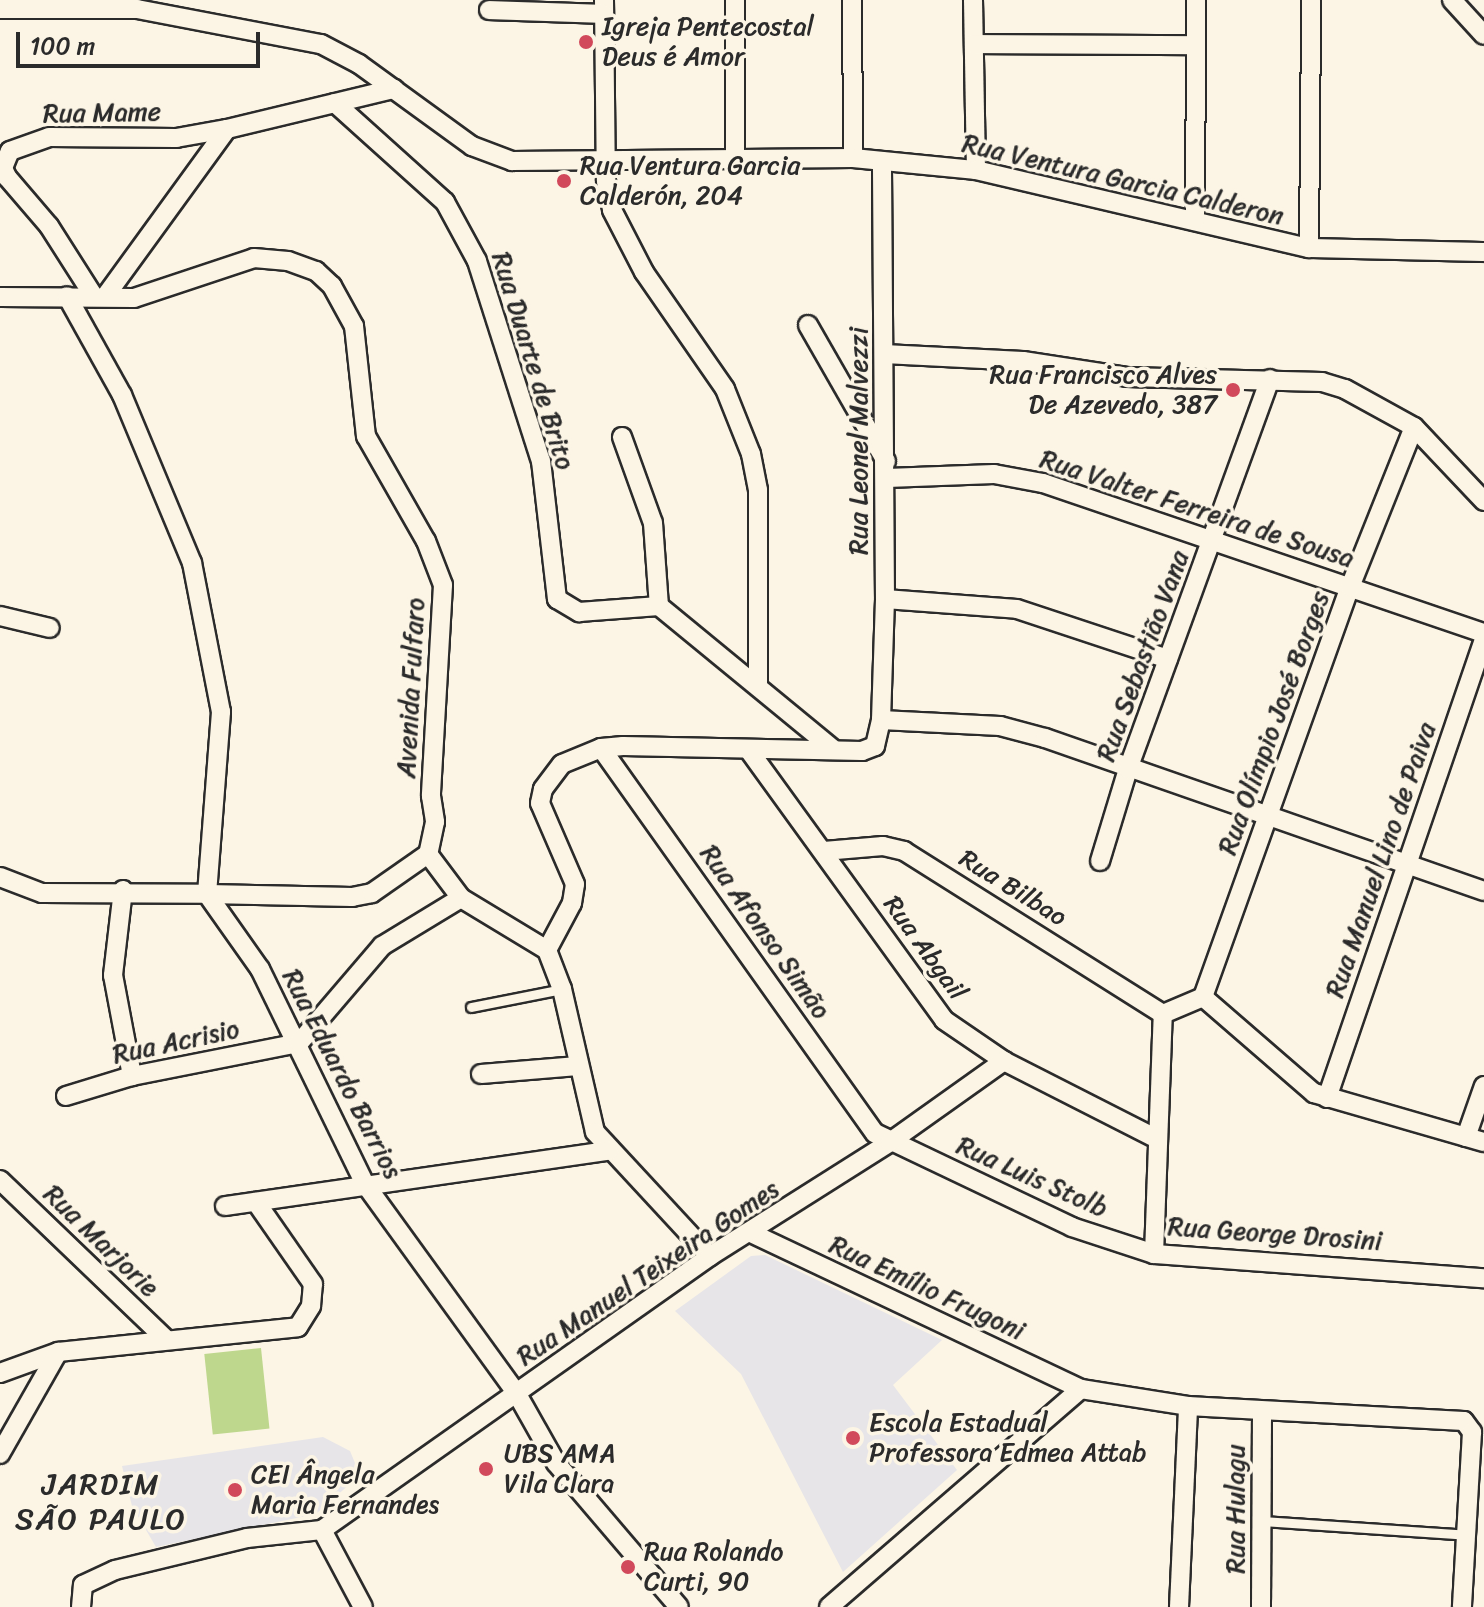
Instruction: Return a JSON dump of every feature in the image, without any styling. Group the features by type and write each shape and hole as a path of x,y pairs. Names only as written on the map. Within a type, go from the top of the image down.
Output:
{"street":[{"path":"735,0 735,160"},
{"path":"852,0 853,158"},
{"path":"973,0 976,170"},
{"path":"1195,221 1196,0"},
{"path":"1309,248 1311,0"},
{"path":"1452,0 1484,35"},
{"name":"Rua Ventura Garcia Calderon","path":"0,9 138,4 321,44 493,156 512,161 853,158 976,170 1309,248 1484,252"},
{"path":"489,10 604,7 606,158 612,210 624,237 725,389 751,454 758,490 758,683"},
{"path":"974,44 1196,45"},
{"path":"100,295 227,129 394,89"},
{"name":"Rua Duarte de Brito","path":"335,103 445,202 477,261 541,461 557,599 579,612 659,606"},
{"name":"Rua Mame","path":"100,295 49,226 7,177 3,168 10,151 49,137 176,138 227,129"},
{"name":"Rua Leonel Malvezzi","path":"881,720 886,470 882,161"},
{"name":"Avenida Fulfaro","path":"0,297 100,295 134,298 160,292 254,258 288,261 316,271 346,308 354,326 366,436 426,541 443,585 431,796 435,822 428,854"},
{"path":"67,296 122,395 192,563 221,712 207,894"},
{"path":"808,325 886,470"},
{"path":"884,354 1023,361 1127,377 1270,379 1345,389 1414,427 1484,501"},
{"name":"Rua Sebastião Vana","path":"1100,861 1128,769 1270,379"},
{"name":"Rua Olímpio José Borges","path":"1203,997 1350,587 1414,427"},
{"path":"622,437 653,523 659,606 758,683 832,748"},
{"name":"Rua Valter Ferreira de Sousa","path":"886,470 994,474 1024,479 1350,587 1484,636"},
{"path":"885,599 1017,609 1168,659"},
{"path":"0,616 50,628"},
{"name":"Rua Manuel Lino de Paiva","path":"1327,1098 1484,636"},
{"path":"547,950 572,903 575,884 544,815 543,789 562,764 601,748 870,750 881,720 1000,726 1484,891"},
{"name":"Rua Afonso Simão","path":"601,748 875,1133 890,1142"},
{"name":"Rua Abgail","path":"748,749 824,851 930,1005 961,1034 1004,1061 1155,1138"},
{"name":"Rua Bilbao","path":"824,851 883,846 904,851 1163,1014"},
{"path":"0,877 42,893 123,890 352,897 372,893 428,854 461,898 547,950 562,989 595,1132 609,1151 710,1256"},
{"path":"123,890 113,975 132,1076"},
{"name":"Rua Eduardo Barrios","path":"207,894 260,969 299,1043 365,1184 517,1394 556,1463 679,1607"},
{"path":"299,1043 382,946 461,898"},
{"path":"1163,1014 1203,997 1327,1098 1475,1140 1484,1086"},
{"name":"Rua George Drosini","path":"1163,1014 1155,1138 1154,1254 1484,1278"},
{"name":"Rua Acrisio","path":"66,1096 132,1076 299,1043"},
{"name":"Rua Manuel Teixeira Gomes","path":"322,1530 710,1256 751,1233 890,1142 1004,1061"},
{"path":"481,1074 578,1066"},
{"name":"Rua Luis Stolb","path":"890,1142 1072,1227 1154,1254"},
{"path":"225,1206 609,1151"},
{"name":"Rua Marjorie","path":"0,1180 167,1340"},
{"path":"0,1373 58,1352 285,1332 306,1317 313,1295 308,1273 256,1202"},
{"name":"Rua Emílio Frugoni","path":"751,1233 1081,1389 1188,1406 1456,1418 1472,1432 1466,1535"},
{"path":"0,1454 58,1352"},
{"path":"829,1607 1081,1389"},
{"path":"1179,1607 1188,1406"},
{"name":"Rua Hulagu","path":"1261,1607 1262,1411"},
{"path":"80,1604 83,1585 115,1570 247,1538 322,1530 363,1607"},
{"path":"1462,1607 1466,1535"}],"lane":[{"path":"471,1007 562,989"},
{"path":"1263,1521 1466,1535"}],"shaded area":[{"name":"Escola Estadual Professora Edmea Attab","path":"765,1255 942,1340 893,1385 957,1470 843,1572 741,1374 675,1311 751,1256"},
{"name":"CEI Ângela Maria Fernandes","path":"323,1437 350,1451 360,1475 316,1514 156,1547 132,1506 122,1466"}],"green space":[{"path":"261,1348 269,1429 213,1435 204,1354"}],"place":[{"name":"Igreja Pentecostal Deus é Amor","path":"586,42"},
{"name":"Rua Ventura Garcia Calderón, 204","path":"564,181"},
{"name":"Rua Francisco Alves De Azevedo, 387","path":"1233,390"},
{"name":"Escola Estadual Professora Edmea Attab","path":"853,1438"},
{"name":"UBS AMA Vila Clara","path":"486,1469"},
{"name":"CEI Ângela Maria Fernandes","path":"235,1490"},
{"name":"Rua Rolando Curti, 90","path":"628,1567"}],"district":[{"name":"JARDIM SÃO PAULO","path":"101,1501"}]}
